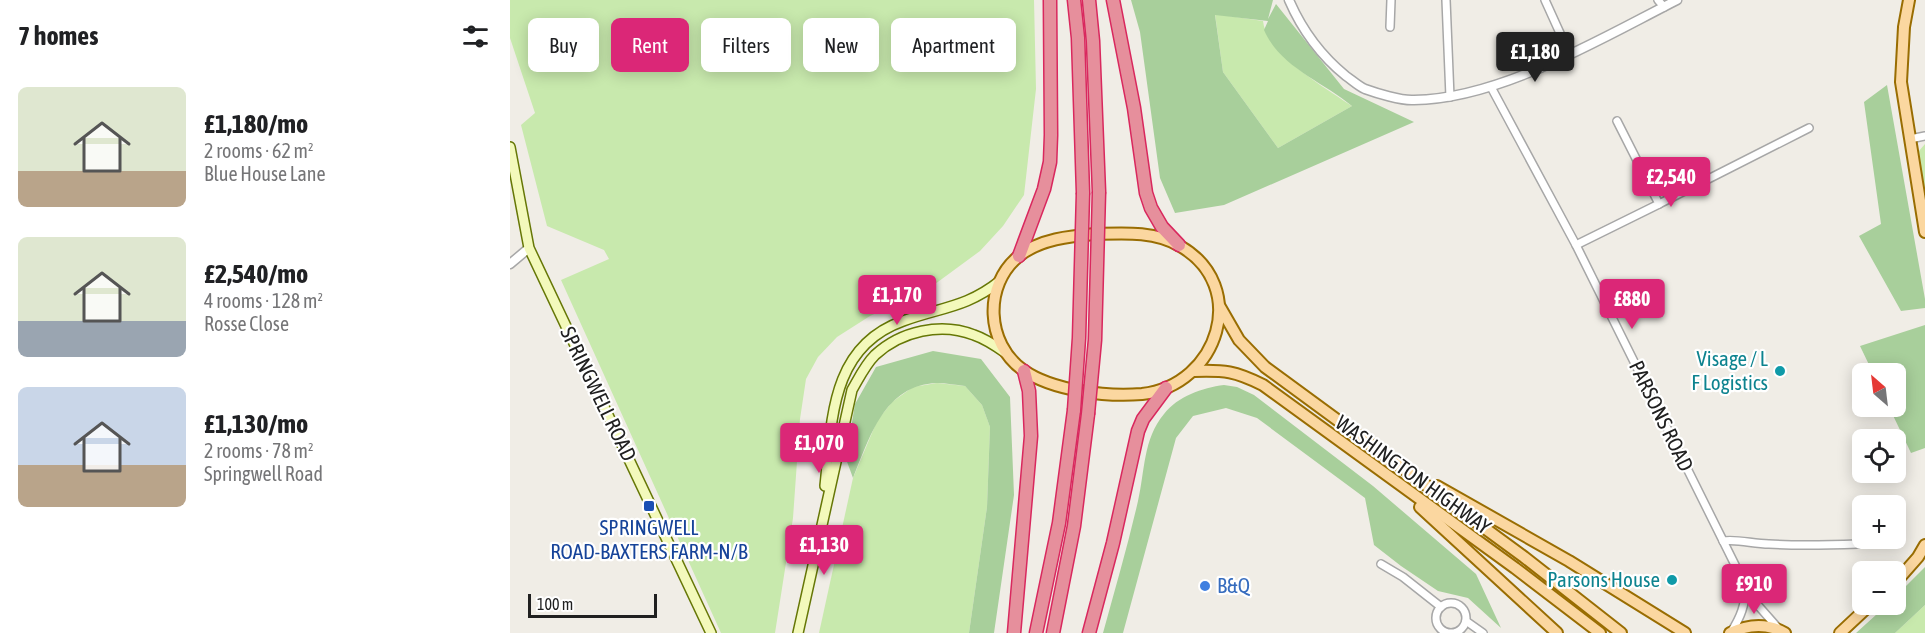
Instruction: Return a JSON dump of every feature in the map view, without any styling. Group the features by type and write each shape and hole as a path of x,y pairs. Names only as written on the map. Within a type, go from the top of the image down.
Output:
{"highway":[{"path":"1018,256 1044,189 1050,162 1050,0"},
{"path":"1036,633 1059,523 1074,410 1081,296 1083,193 1078,38 1074,0"},
{"path":"1053,633 1074,526 1089,414 1095,340 1099,192 1093,41 1089,0"},
{"path":"1113,0 1134,108 1146,193 1151,208 1162,226 1179,245"},
{"path":"1014,633 1031,436 1029,391 1024,371"},
{"path":"1089,633 1113,543 1138,431 1148,412 1166,388"}],"main road":[{"path":"1909,0 1904,27 1901,82 1925,232"},
{"name":"SPRINGWELL ROAD","path":"510,147 529,248 711,633"},
{"path":"798,633 852,390 875,355 894,342 916,332 937,328 957,330 975,335 1006,353 1024,371 1040,379 1090,392 1116,394 1143,393 1166,388 1181,381 1194,371 1211,347 1216,333 1218,304 1210,276 1191,253 1179,245 1155,236 1096,234 1036,245 1018,256 1008,268 1000,281 994,299 993,318 997,336 1006,353"},
{"path":"821,528 833,412 843,375 854,356 871,339 891,326 974,299 1000,281"},
{"name":"WASHINGTON HIGHWAY","path":"1218,304 1239,340 1265,367 1398,463 1621,633"},
{"name":"WASHINGTON HIGHWAY","path":"1194,371 1223,370 1242,375 1263,385 1515,568 1600,633"},
{"path":"1398,463 1569,561 1685,633"},
{"path":"1387,476 1557,633"},
{"path":"1906,571 1925,545"},
{"path":"1828,633 1842,630 1859,615"},
{"path":"1731,633 1753,626 1767,626 1782,631"}],"street":[{"path":"1289,0 1299,22 1327,61 1363,88 1411,101 1450,97 1491,87 1569,54 1661,3 1677,0"},
{"path":"1390,27 1391,0 1400,0"},
{"path":"1446,0 1450,97"},
{"path":"1545,0 1569,54"},
{"name":"PARSONS ROAD","path":"1491,87 1576,245 1746,587 1761,610 1782,631"},
{"path":"1617,121 1659,204"},
{"path":"1576,245 1809,128"},
{"path":"1910,139 1925,136"},
{"path":"510,264 529,248"},
{"path":"1723,541 1737,539 1766,544 1806,546 1852,544"},
{"path":"1381,564 1403,576 1441,607"},
{"path":"1731,633 1739,621 1745,604 1746,587"},
{"path":"1449,603 1457,604 1465,612 1466,621 1457,632 1438,629 1436,616 1441,607 1449,603"},
{"path":"1466,621 1483,633"}],"green space":[{"path":"510,0 1034,0 1036,89 1024,195 1003,226 980,251 931,287 870,316 837,337 818,357 806,379 800,419 793,518 775,633 721,633 561,280 609,259 604,250 547,226 521,125 535,113 510,38"},
{"path":"1131,0 1273,0 1268,19 1276,4 1344,89 1414,122 1224,205 1175,213 1160,178 1140,32","holes":["1215,15 1268,21 1264,30 1280,54 1352,106 1278,148 1223,72"]},
{"path":"1215,14 1263,21 1275,46 1286,58 1313,80 1352,106 1278,148 1223,72"},
{"path":"1887,85 1925,299 1925,308 1901,311 1859,236 1881,224 1864,102"},
{"path":"1925,144 1925,197 1918,152"},
{"path":"1925,325 1925,448 1911,453 1906,443 1906,429 1900,429 1894,417 1906,417 1906,363 1868,363 1860,346"},
{"path":"933,351 981,359 1010,397 1014,495 994,633 969,633 987,507 990,427 982,405 965,386 937,383 919,386 904,393 882,416 873,430 853,478 846,459 855,404 876,367"},
{"path":"937,383 965,386 982,405 990,427 987,507 969,633 819,633 853,478 877,421 892,402 913,387"},
{"path":"1224,385 1237,387 1254,395 1373,486 1476,574 1501,628 1468,598 1438,591 1374,545 1365,498 1257,418 1226,408 1193,416 1176,438 1123,633 1103,633 1134,518 1152,434 1164,414 1176,402 1207,388"},
{"path":"1925,567 1925,605 1895,633 1856,633 1876,615 1906,615 1906,586"},
{"path":"1925,605 1925,633 1895,633"}],"place":[{"name":"Visage / L F Logistics","path":"1780,371"},
{"name":"SPRINGWELL ROAD-BAXTERS FARM-N/B","path":"649,506"},
{"name":"Parsons House","path":"1672,580"},
{"name":"B&Q","path":"1205,586"}]}
